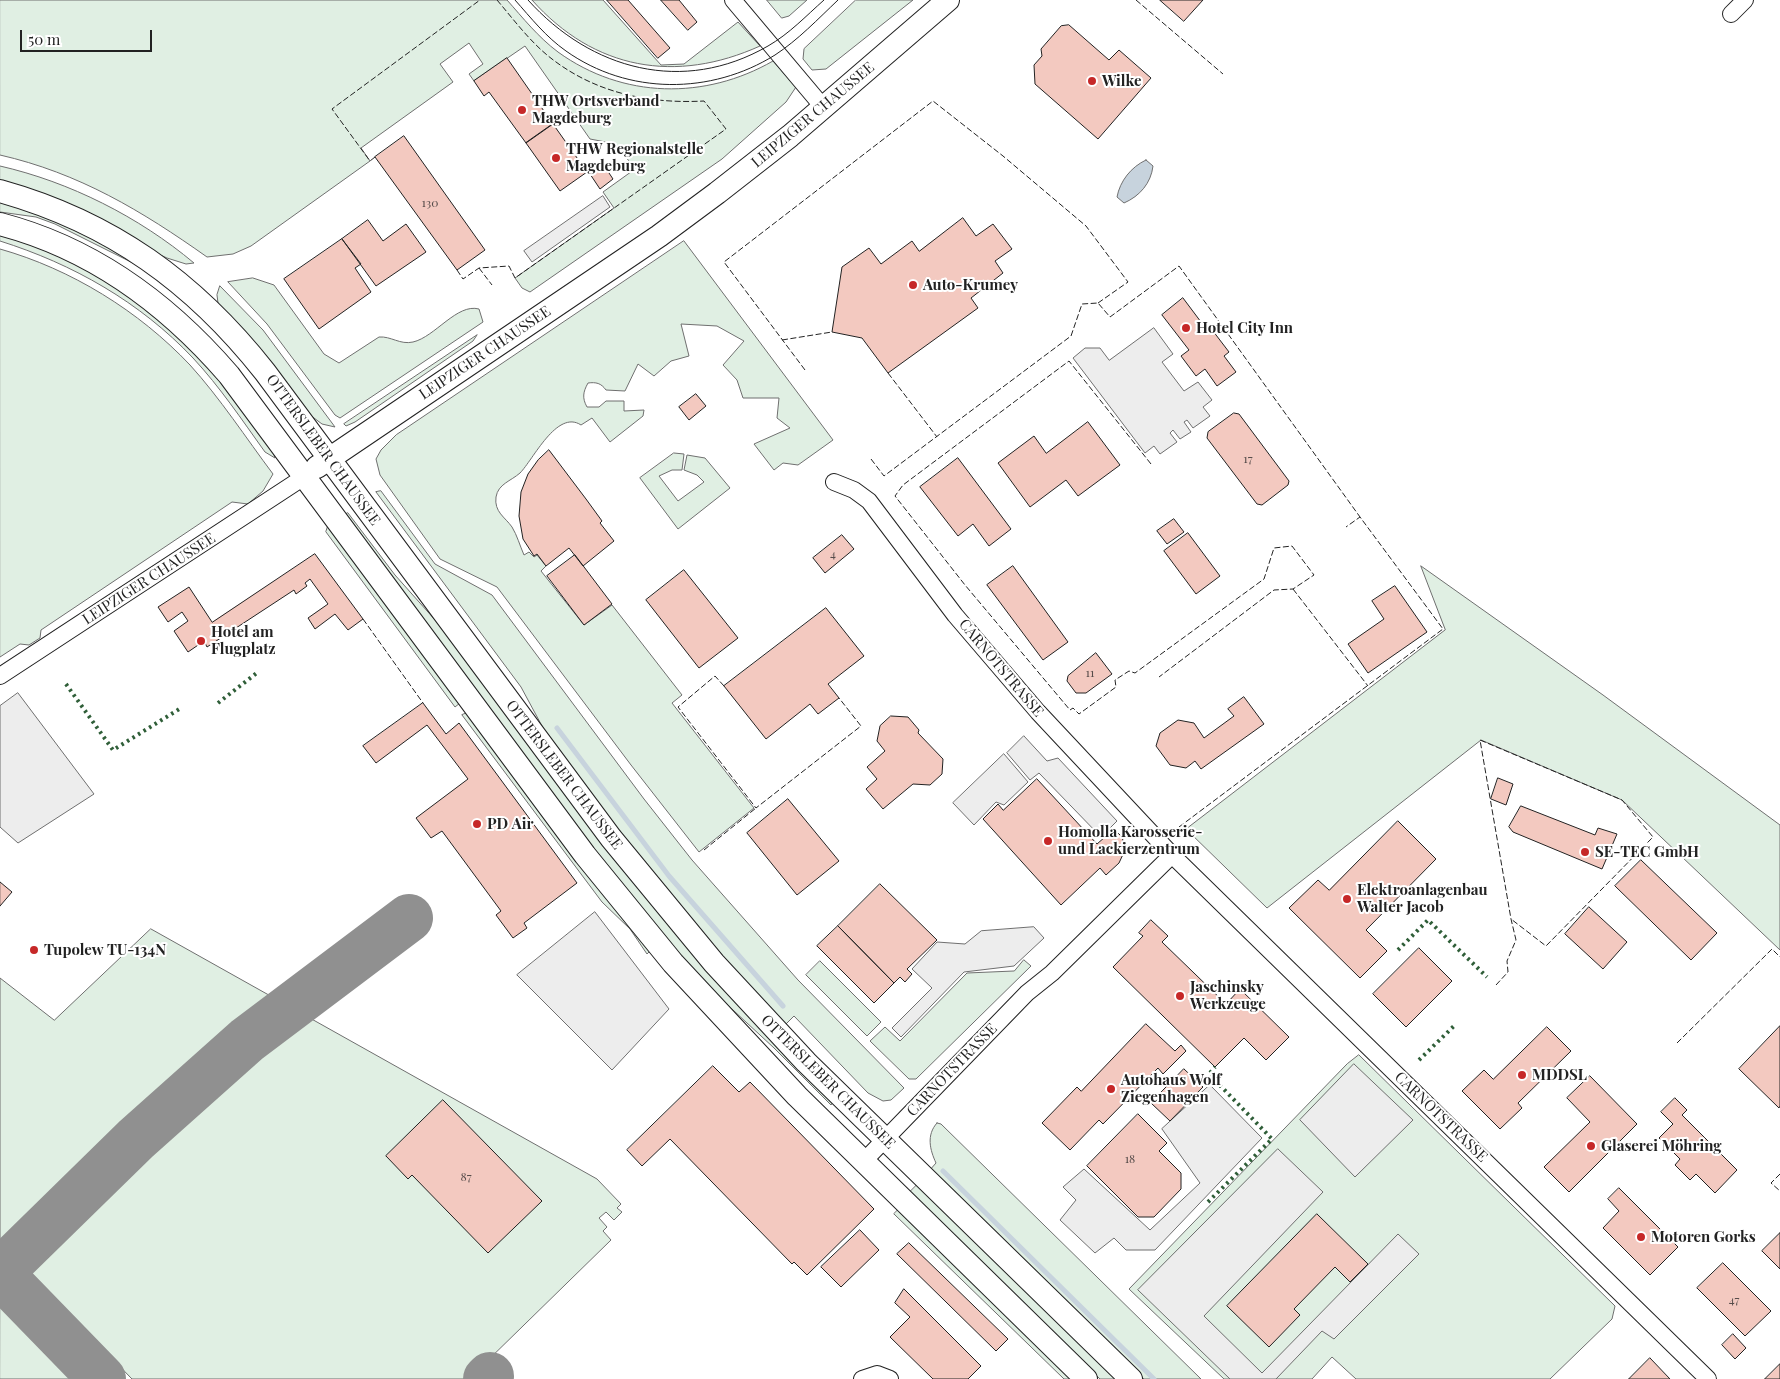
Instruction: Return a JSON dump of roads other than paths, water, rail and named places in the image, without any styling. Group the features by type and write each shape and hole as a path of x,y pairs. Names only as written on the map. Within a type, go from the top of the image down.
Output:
{"main road":[{"name":"LEIPZIGER CHAUSSEE","path":"304,477 678,222 756,164 948,0"},
{"name":"OTTERSLEBER CHAUSSEE","path":"0,191 56,210 95,227 132,248 180,282 240,340 520,716 657,896 778,1032 885,1140 1131,1379"},
{"name":"OTTERSLEBER CHAUSSEE","path":"0,224 53,241 90,259 160,305 188,330 229,375 585,855 630,912 734,1031 863,1162 1086,1379"}],"street":[{"path":"1731,14 1745,0"},
{"path":"737,2 823,108"},
{"name":"LEIPZIGER CHAUSSEE","path":"0,676 304,477"},
{"name":"CARNOTSTRASSE","path":"834,482 854,490 869,500 956,615 1038,712 1172,855 1708,1379"},
{"name":"CARNOTSTRASSE","path":"863,1162 1027,993 1052,973 1172,855"},
{"path":"862,1379 877,1374 890,1379"}],"waterway":[{"path":"557,728 669,876 783,1006"},
{"path":"943,1171 1154,1379"}],"tram line":[{"path":"515,0 552,40 590,65 616,76 642,82 670,84 697,83 724,77 750,68 775,55 792,43 838,0"},
{"path":"528,0 553,24 580,44 609,58 640,68 671,71 704,69 736,61 776,41 824,0"}],"place":[{"name":"Wilke","path":"1092,81"},
{"name":"THW Ortsverband Magdeburg","path":"522,110"},
{"name":"THW Regionalstelle Magdeburg","path":"556,158"},
{"name":"Auto-Krumey","path":"913,285"},
{"name":"Hotel City Inn","path":"1186,328"},
{"name":"Hotel am Flugplatz","path":"201,641"},
{"name":"PD Air","path":"477,824"},
{"name":"Homolla Karosserie- und Lackierzentrum","path":"1048,841"},
{"name":"SE-TEC GmbH","path":"1585,852"},
{"name":"Elektroanlagenbau Walter Jacob","path":"1347,899"},
{"name":"Tupolew TU-134N","path":"34,950"},
{"name":"Jaschinsky Werkzeuge","path":"1180,996"},
{"name":"MDDSL","path":"1522,1075"},
{"name":"Autohaus Wolf Ziegenhagen","path":"1111,1089"},
{"name":"Glaserei Möhring","path":"1591,1146"},
{"name":"Motoren Gorks","path":"1641,1237"}]}
